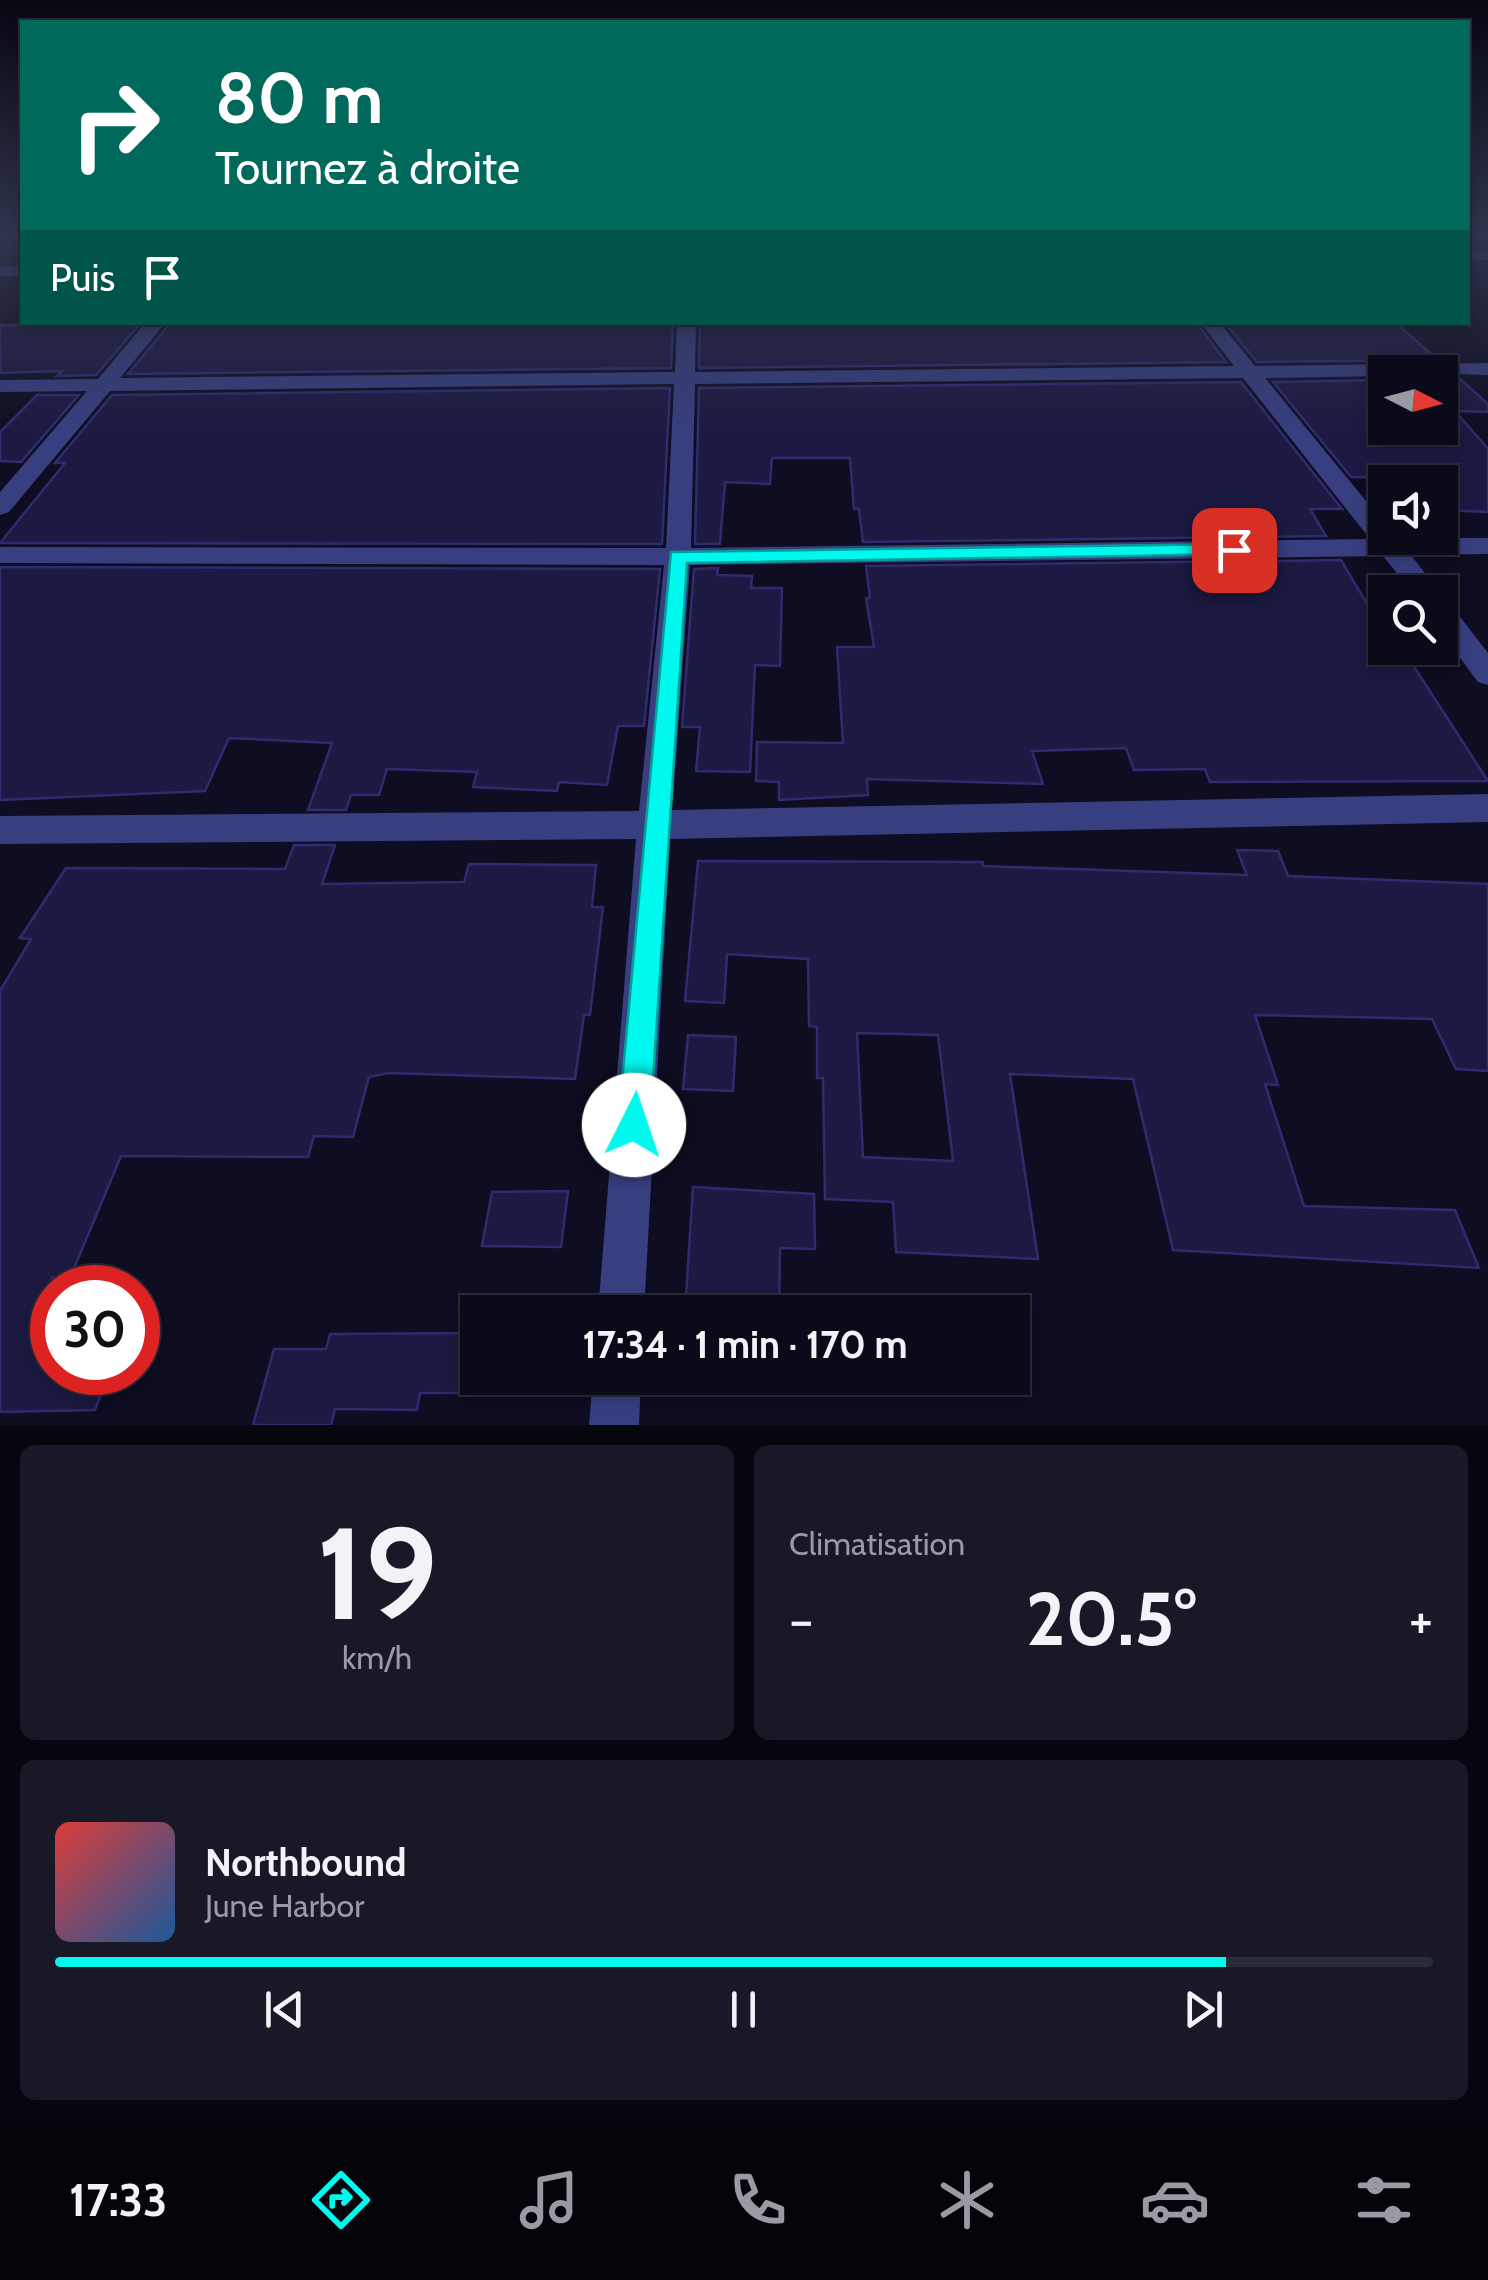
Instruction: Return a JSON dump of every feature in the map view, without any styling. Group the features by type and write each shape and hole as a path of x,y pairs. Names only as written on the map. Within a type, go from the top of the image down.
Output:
{"street":[{"path":"0,507 154,325"},
{"path":"622,1295 654,825 678,557 687,325"},
{"path":"1211,325 1368,518"},
{"path":"0,386 1488,369"},
{"path":"1458,547 1488,546"},
{"path":"0,555 678,557 1368,548"},
{"path":"1458,634 1488,674"},
{"path":"0,830 654,825 1488,808"},
{"path":"614,1425 616,1395"}],"building":[{"path":"0,325 139,325 96,375 57,376 62,371 0,373"},
{"path":"169,325 673,325 671,368 128,374"},
{"path":"700,325 1198,325 1226,362 699,368"},
{"path":"1226,325 1398,325 1432,355 1368,355 1368,361 1257,362"},
{"path":"1458,378 1488,404 1488,412 1458,411"},
{"path":"1368,380 1368,445 1458,445 1458,414 1488,449 1488,512 1458,511 1458,465 1368,465 1368,477 1351,477 1273,382"},
{"path":"1241,382 1342,509 1310,509 1326,536 863,542 859,509 854,509 850,458 772,458 770,484 725,482 720,544 695,544 699,388"},
{"path":"670,388 662,544 0,543 65,463 55,463 112,395"},
{"path":"37,395 79,395 21,462 0,461 0,432"},
{"path":"1341,560 1368,605 1368,665 1413,665 1488,781 1210,782 1205,769 1134,770 1126,748 1032,751 1043,784 867,779 868,795 779,800 779,782 756,781 757,742 843,743 837,647 874,647 866,598 870,598 866,566"},
{"path":"0,567 660,569 644,726 618,726 607,785 559,782 557,791 473,787 477,772 387,769 379,795 351,795 346,810 308,810 332,743 229,738 205,791 0,800"},
{"path":"718,568 717,575 752,576 751,588 782,588 780,666 755,665 750,772 696,771 700,727 682,727 694,569"},
{"path":"294,845 335,845 322,884 464,882 469,864 596,865 592,907 603,907 590,1015 584,1015 575,1079 389,1073 369,1077 353,1137 314,1136 308,1157 121,1156 75,1265 30,1265 30,1395 101,1395 95,1410 0,1412 0,991 31,939 20,938 66,868 285,869"},
{"path":"1237,850 1278,851 1288,876 1488,884 1488,1071 1456,1069 1432,1019 1255,1015 1278,1085 1265,1084 1304,1206 1455,1210 1479,1268 1173,1250 1133,1079 1010,1074 1038,1259 896,1252 893,1202 825,1199 823,1078 817,1078 817,1027 809,1026 808,959 727,954 724,1003 685,1001 698,861 983,862 983,866 1247,875","holes":["857,1033 938,1035 953,1161 863,1157"]},
{"path":"688,1035 736,1037 733,1091 683,1089"},
{"path":"693,1187 814,1194 815,1249 780,1248 779,1295 686,1295"},
{"path":"568,1191 561,1247 482,1246 492,1192"},
{"path":"460,1333 460,1393 420,1393 417,1410 335,1409 331,1425 253,1425 274,1349 326,1349 330,1334"}],"route":[{"path":"634,1125 654,825 678,557 1234,550"}]}
